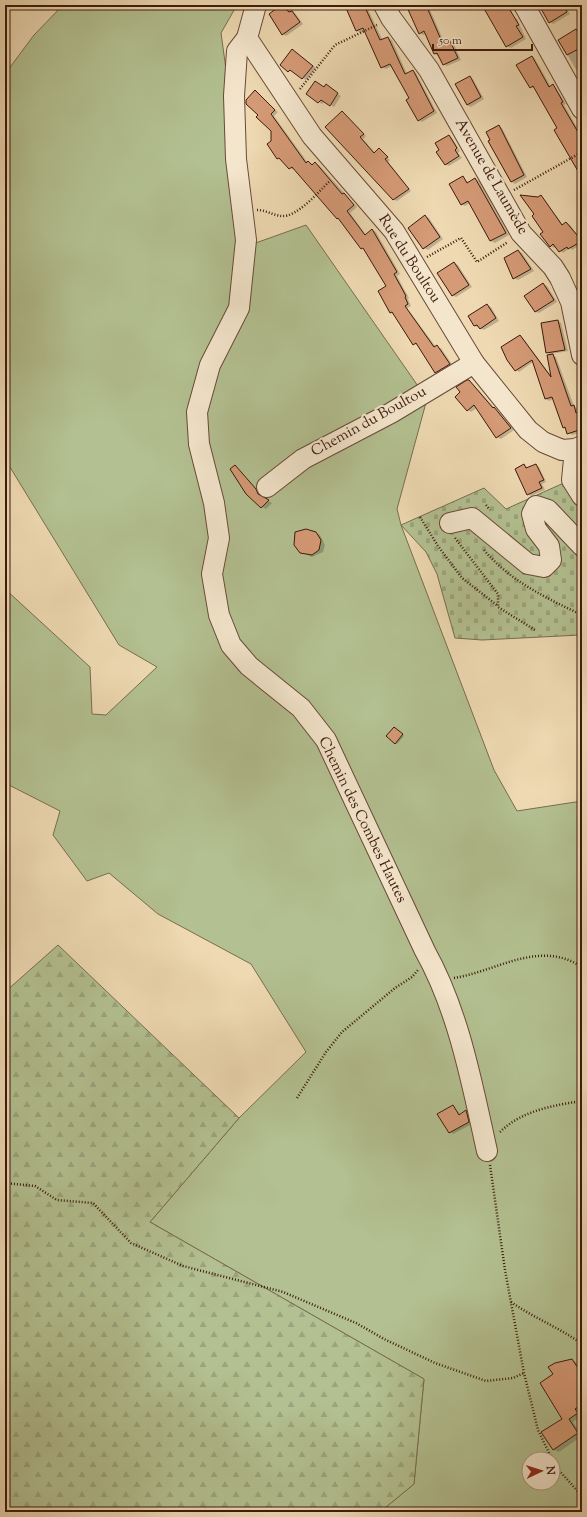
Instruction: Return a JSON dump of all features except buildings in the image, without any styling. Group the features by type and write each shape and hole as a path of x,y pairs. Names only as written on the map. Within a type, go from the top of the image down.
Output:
{"street":[{"path":"247,38 256,5"},
{"path":"524,5 582,109"},
{"name":"Avenue de Laumède","path":"387,12 429,70 521,233 553,267 560,278 571,302 582,355"},
{"name":"Rue du Boultou","path":"247,38 312,136 394,231 474,362 528,430 542,442 555,448 562,450 578,448"},
{"name":"Chemin des Combes Hautes","path":"247,38 237,51 234,96 236,159 246,240 239,308 210,365 197,412 199,444 214,503 219,538 212,574 218,615 231,645 249,666 301,708 326,740 425,951 438,975 458,1032 475,1094 488,1151"},
{"name":"Chemin du Boultou","path":"267,487 303,459 390,413 474,362"},
{"path":"578,448 572,480 582,496"},
{"path":"450,523 472,518 528,564 544,567 551,560 549,546 536,529 532,514 536,506 548,510 582,546"}],"path":[{"path":"290,102 335,45 387,12"},
{"path":"501,197 582,152"},
{"path":"243,213 251,209 282,216 296,213 342,169"},
{"path":"414,264 461,238 477,262 521,233"},
{"path":"420,517 438,546 462,578 498,607 535,630"},
{"path":"450,523 452,535 498,594 498,607"},
{"path":"297,1098 326,1052 342,1032 395,988 412,977 423,963 425,951"},
{"path":"438,975 451,979 462,977 500,964 550,954 570,959 582,967"},
{"path":"548,1451 538,1430 524,1373 511,1302 488,1151 492,1139 504,1128 521,1117 556,1105 582,1101"},
{"path":"5,1183 35,1186 57,1200 93,1203 131,1243 183,1266 283,1292 356,1323 384,1339 435,1363 486,1381 512,1378 524,1373"},
{"path":"511,1302 537,1319 582,1344"},
{"path":"561,1472 582,1496"},
{"path":"578,1491 582,1490"}],"green space":[{"path":"63,5 237,5 221,33 250,245 306,225 427,399 397,509 401,525 494,770 517,811 582,801 582,1512 380,1512 414,1484 424,1379 150,1222 239,1118 306,1052 251,964 158,914 109,873 87,881 53,835 60,811 5,783 5,589 90,667 92,714 106,715 157,667 119,645 5,459 5,74 34,35"},
{"path":"566,482 571,494 582,509 582,633 580,635 482,640 455,638 437,574 426,552 401,525 484,488 506,509"},
{"path":"58,945 239,1118 150,1222 424,1379 414,1484 380,1512 5,1512 5,992"}]}
